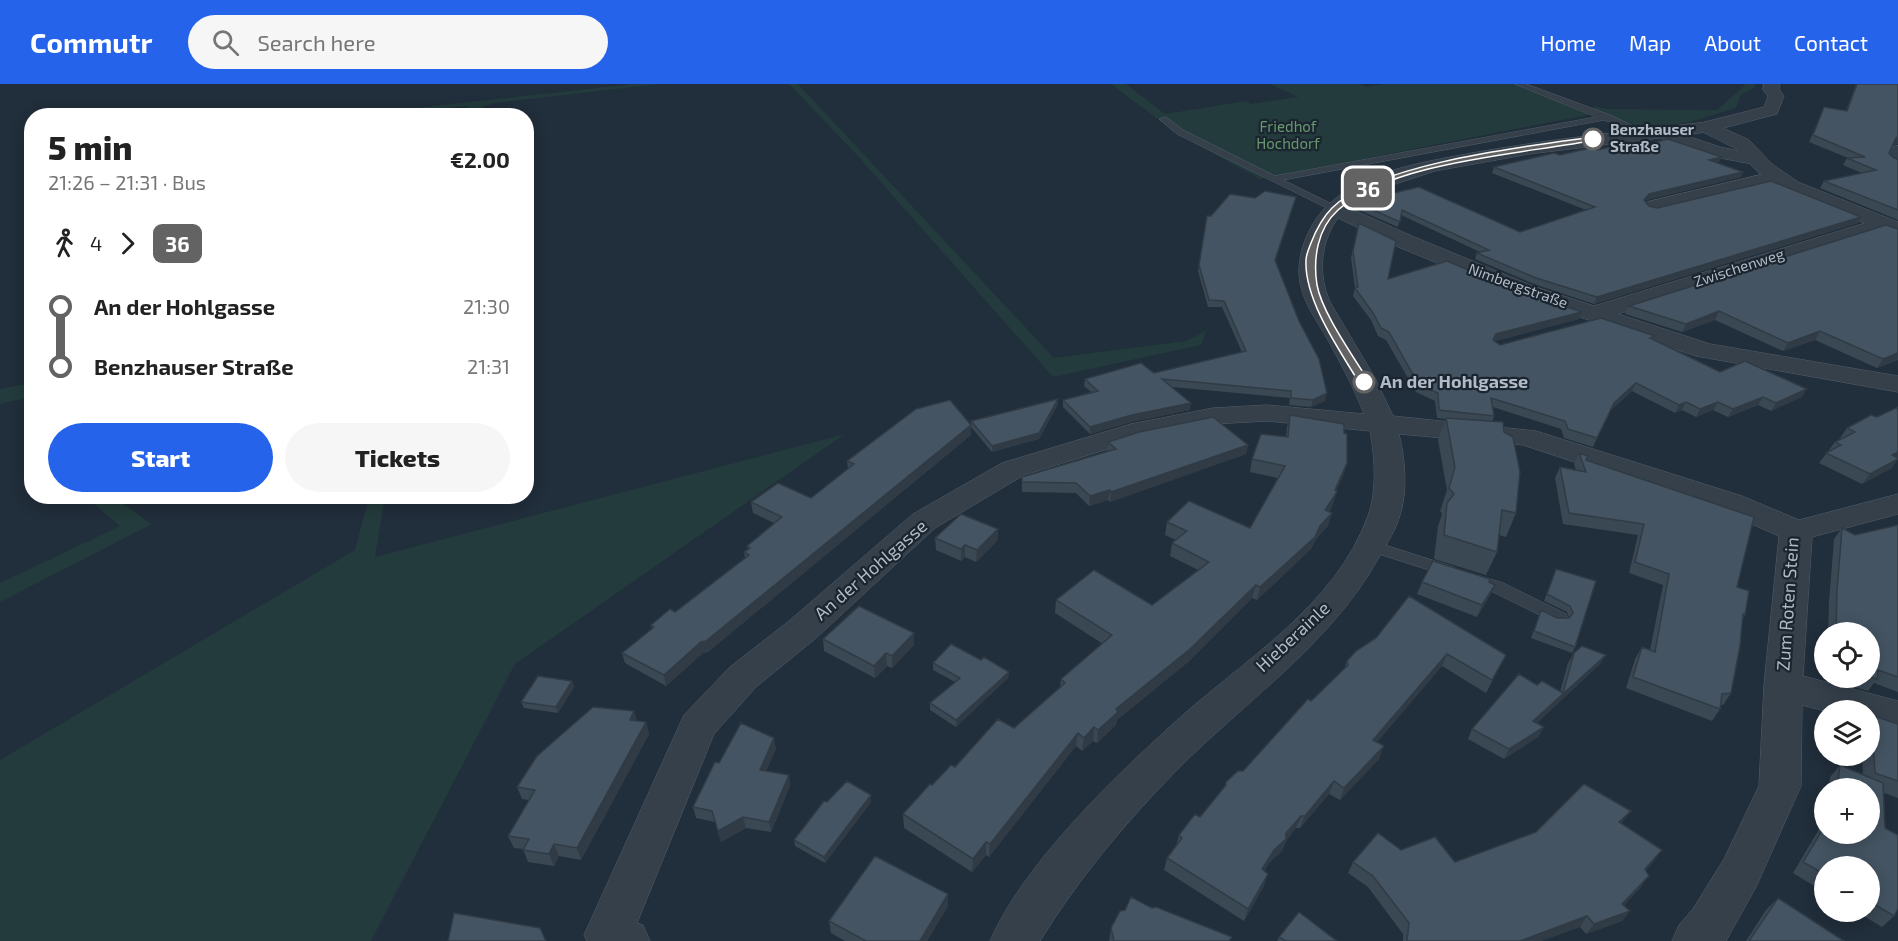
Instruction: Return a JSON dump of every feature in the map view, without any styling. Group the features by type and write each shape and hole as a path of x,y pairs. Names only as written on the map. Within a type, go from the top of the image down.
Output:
{"street":[{"name":"Hieberainle","path":"1014,941 1034,907 1121,798 1180,740 1320,616 1347,583 1385,514 1389,472 1388,448 1382,422 1366,385 1313,288 1310,259 1320,230 1335,209 1366,189 1402,175 1445,164 1554,143 1707,127 1771,110 1776,96 1772,87"},
{"path":"1707,127 1742,144 1776,177 1812,196 1890,227"},
{"path":"1653,133 1716,152 1757,160"},
{"path":"1898,151 1896,159 1898,160"},
{"path":"1654,206 1776,177"},
{"name":"Nimbergstraße","path":"1335,209 1404,242 1597,318 1722,355 1898,384"},
{"name":"Zwischenweg","path":"1597,318 1890,227"},
{"name":"An der Hohlgasse","path":"626,941 608,935 698,726 743,677 802,630 924,521 1013,469 1131,434 1213,416 1267,413 1382,422"},
{"name":"Zum Roten Stein","path":"1382,422 1526,436 1731,503 1796,531 1783,685 1780,786 1740,873 1710,925 1696,941"},
{"path":"1796,531 1898,504"},
{"path":"1783,685 1898,716"}],"lane":[{"path":"1519,84 1653,133"},
{"path":"1272,179 1606,117"},
{"name":"Nimbergstraße","path":"1163,119 1180,132 1335,209"},
{"path":"1369,545 1497,588 1560,618"}],"green space":[{"path":"634,84 659,84 495,103 482,108 466,106 415,108"},
{"path":"789,84 798,84 1054,358 1186,341 1206,331 1201,345 1053,377 856,154"},
{"name":"Friedhof Hochdorf","path":"1111,84 1126,84 1165,114 1246,101 1251,104 1298,97 1270,84 1360,84 1367,87 1384,84 1512,84 1593,114 1260,179 1176,133"},
{"path":"1746,84 1756,84 1740,96 1736,108 1690,122 1643,128 1595,110 1594,106 1606,109 1717,110"},
{"path":"24,384 24,399 0,404 0,389"},
{"path":"845,434 515,664 371,941 0,941 0,760 355,550 367,504 384,504 375,557"},
{"path":"94,504 123,504 152,524 0,602 0,583 120,526"}],"building":[{"path":"1857,84 1898,84 1898,137 1889,153 1898,159 1898,210 1824,181 1876,170 1847,158 1865,157 1813,135 1824,107 1847,111"},
{"path":"1668,139 1722,157 1709,160 1743,172 1649,194 1644,200 1649,206 1657,208 1771,181 1861,217 1597,297 1536,278 1477,253 1489,250 1402,210 1400,222 1362,205 1363,200 1419,187 1520,232 1595,207 1494,167 1554,153 1560,155 1590,148 1597,150 1630,143 1640,146"},
{"path":"1265,191 1296,197 1275,260 1299,321 1319,359 1327,393 1313,400 1291,398 1291,391 1162,379 1191,403 1132,415 1090,427 1063,400 1098,391 1085,379 1141,363 1154,373 1246,351 1224,301 1209,300 1199,265 1207,216 1211,216 1230,194 1255,198"},
{"path":"1359,223 1396,241 1388,279 1447,261 1519,291 1582,312 1496,334 1493,340 1500,345 1601,318 1655,336 1650,338 1720,372 1745,361 1807,389 1776,403 1763,397 1733,409 1718,402 1700,409 1686,402 1679,405 1636,383 1614,403 1597,438 1568,429 1565,421 1491,398 1494,416 1439,410 1438,393 1419,385 1389,332 1381,328 1355,288 1358,287 1353,251"},
{"path":"1886,225 1898,229 1898,353 1883,359 1820,331 1788,343 1719,311 1686,324 1629,306"},
{"path":"1058,399 1039,433 992,446 971,421"},
{"path":"950,400 971,425 706,641 701,642 664,675 622,653 654,627 651,625 670,609 675,612 749,555 744,552 750,548 747,546 782,517 751,502 778,483 811,498 854,464 847,461 916,409"},
{"path":"1898,407 1898,452 1892,455 1898,459 1870,474 1826,453 1841,445 1835,442 1855,432 1847,428 1871,415 1877,417"},
{"path":"1290,415 1344,424 1344,433 1347,434 1347,463 1335,490 1337,492 1325,510 1332,513 1320,526 1315,537 1260,587 1256,585 1190,649 1116,709 1118,712 1098,730 1094,727 1084,738 1078,733 990,844 986,842 973,859 903,814 951,765 955,767 998,719 1014,728 1065,683 1061,679 1112,635 1056,600 1094,570 1152,605 1209,562 1172,543 1187,531 1167,522 1189,501 1250,528 1285,466 1252,459 1261,434 1288,437"},
{"path":"1213,417 1248,445 1111,492 1110,490 1090,496 1076,483 1022,482 1022,477 1116,449 1108,442 1139,432"},
{"path":"1446,418 1503,422 1504,432 1513,437 1520,472 1516,513 1502,510 1497,552 1444,535 1447,503 1454,494 1449,488 1455,467"},
{"path":"1579,453 1588,456 1586,460 1754,517 1737,587 1749,591 1745,615 1743,614 1740,646 1731,693 1722,694 1720,709 1633,677 1642,647 1655,652 1669,574 1635,562 1644,524 1569,513 1560,467 1586,472"},
{"path":"961,514 998,529 977,550 965,545 961,549 935,538"},
{"path":"1898,525 1898,677 1880,671 1880,622 1836,622 1842,528 1855,535"},
{"path":"1433,561 1490,579 1489,582 1495,585 1482,605 1422,582"},
{"path":"1556,569 1596,581 1575,647 1534,631 1541,610 1557,618 1569,618 1573,613 1570,606 1547,594"},
{"path":"1409,596 1506,655 1492,680 1447,654 1373,740 1384,746 1344,788 1334,781 1305,816 1301,816 1286,833 1286,839 1274,850 1262,869 1268,874 1248,909 1167,858 1182,838 1179,835 1195,814 1200,817 1226,782 1238,771 1243,771 1308,699 1311,701 1348,665 1347,661 1356,651 1376,638"},
{"path":"859,606 914,633 892,656 886,653 874,666 823,639"},
{"path":"951,644 981,660 984,657 1009,672 956,720 930,703 960,678 933,663"},
{"path":"1582,646 1606,655 1533,721 1544,727 1509,749 1472,729 1519,674 1537,685 1542,681 1563,693 1574,653"},
{"path":"538,676 572,681 556,707 521,702"},
{"path":"593,707 634,711 630,720 646,722 577,848 554,844 549,854 523,850 529,839 508,836 535,790 517,787 537,756"},
{"path":"1880,718 1898,724 1898,781 1875,773 1875,766 1880,766"},
{"path":"741,723 774,738 760,770 789,775 769,822 743,817 718,831 712,811 693,807 715,762 719,763"},
{"path":"1840,766 1842,766 1871,778 1838,778"},
{"path":"847,781 871,795 824,857 794,840 824,801 827,802"},
{"path":"1880,782 1883,783 1885,828 1898,835 1898,909 1894,916 1880,908 1880,856 1814,856 1814,868 1803,862 1814,844 1880,844"},
{"path":"1584,784 1631,811 1619,822 1662,850 1645,869 1649,876 1622,904 1630,911 1594,924 1587,916 1520,941 1407,941 1409,923 1373,876 1353,862 1378,833 1401,850 1435,837 1455,862 1536,832"},
{"path":"875,856 948,894 920,941 866,941 829,921"},
{"path":"1131,897 1152,908 1156,907 1232,937 1229,941 1114,941 1111,928 1120,911 1125,910"},
{"path":"1778,898 1844,941 1749,941"},
{"path":"1299,912 1337,941 1286,941 1279,937"},
{"path":"454,913 540,928 546,941 448,941"}],"bus line":[{"name":"36","path":"1364,382 1313,288 1310,259 1320,230 1335,209 1366,189 1402,175 1501,152 1593,139"}],"place":[{"name":"Benzhauser Straße","path":"1593,139"},
{"name":"An der Hohlgasse","path":"1364,382"}]}
